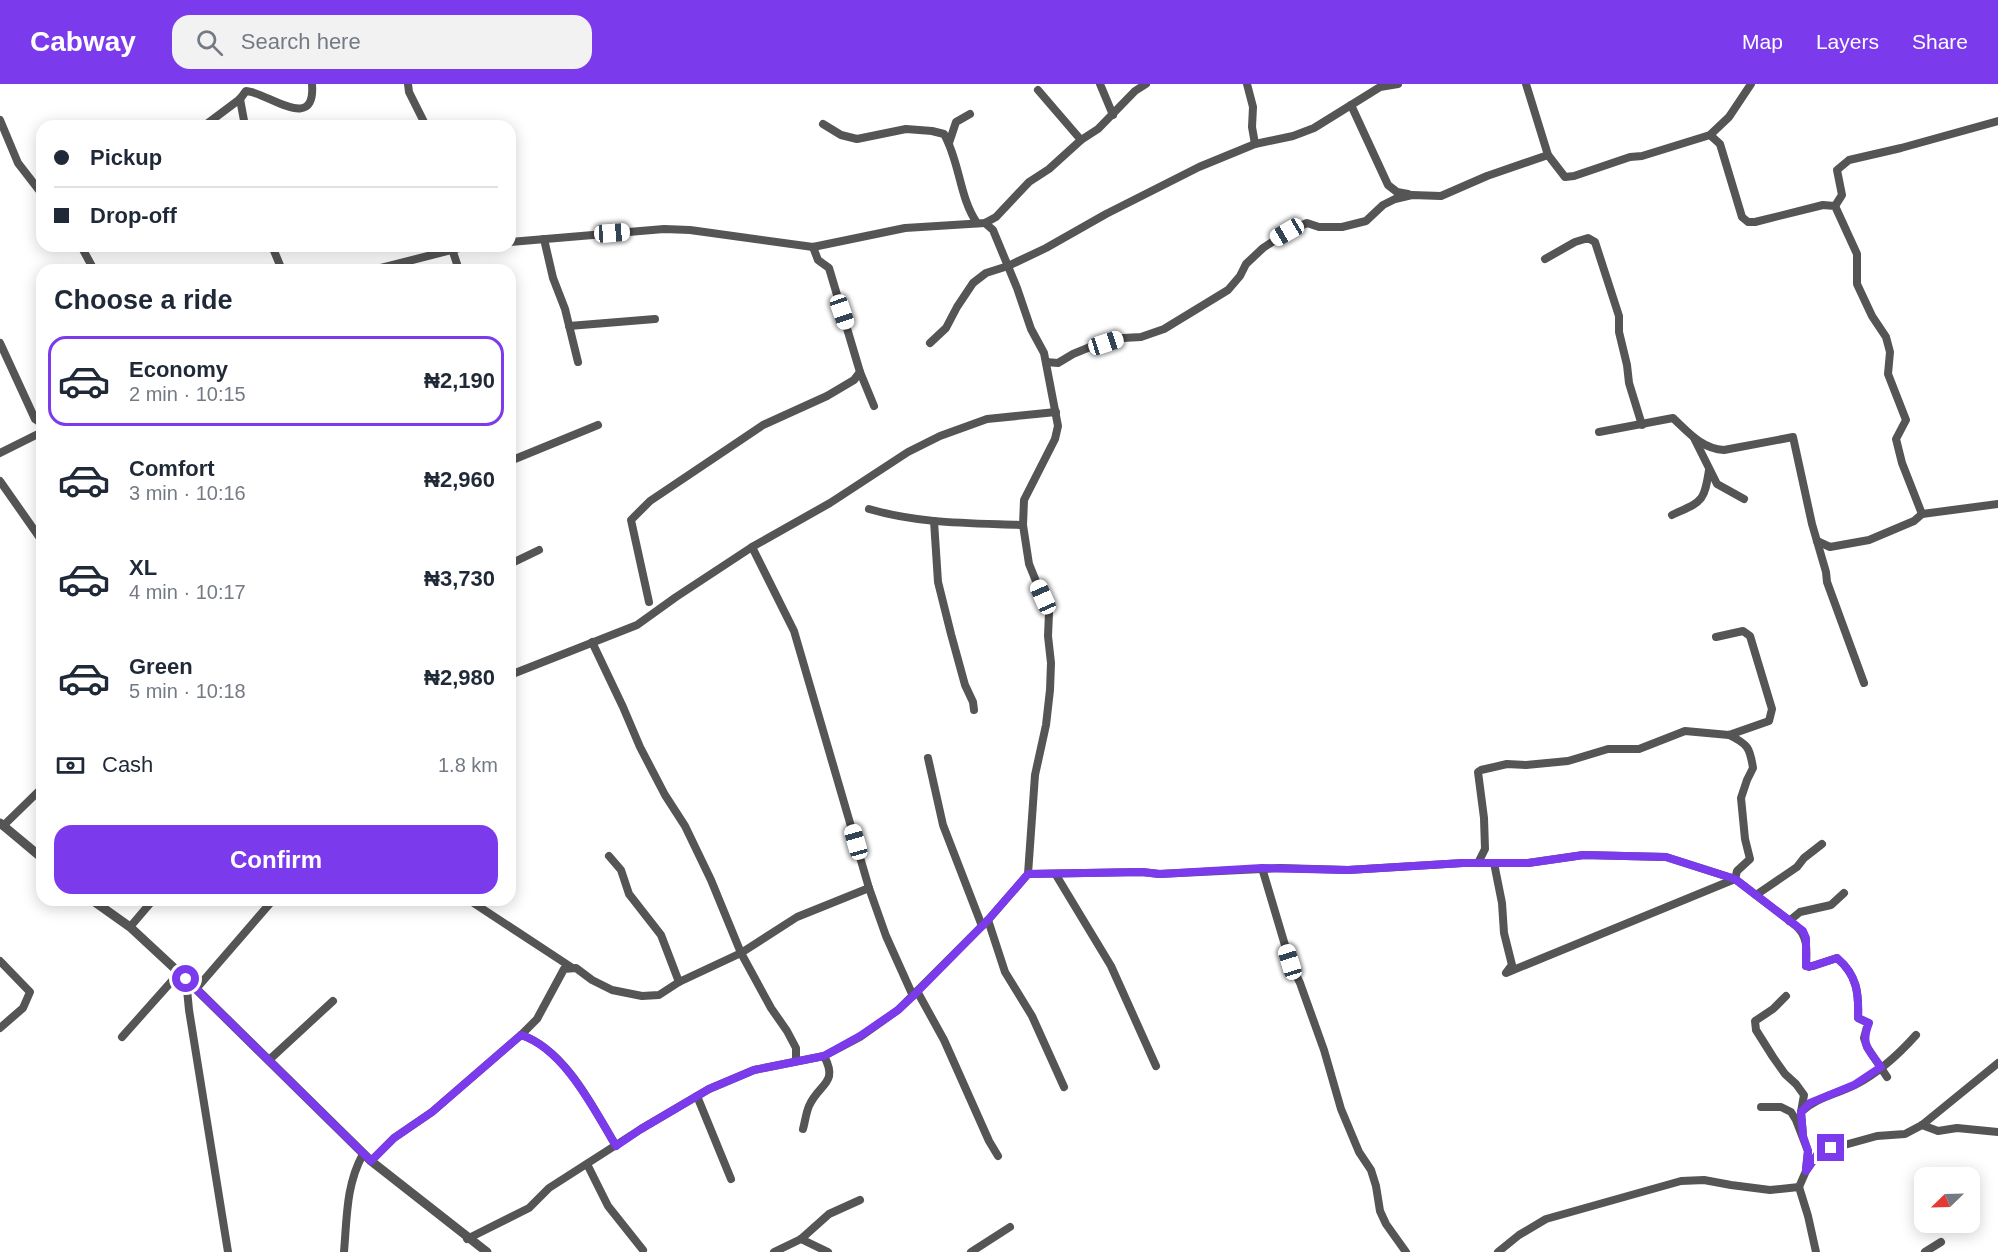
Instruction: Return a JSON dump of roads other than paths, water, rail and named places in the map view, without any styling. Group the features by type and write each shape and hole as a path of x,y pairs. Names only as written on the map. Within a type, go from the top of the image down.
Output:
{"street":[{"path":"241,84 248,91 284,106 299,109 307,106 312,96 312,84"},
{"path":"408,84 409,92 423,120"},
{"path":"1100,84 1113,115"},
{"path":"516,241 663,229 690,230 813,247 905,228 981,223 996,217 1029,182 1049,170 1082,140 1098,129 1135,91 1146,84"},
{"path":"1247,84 1253,107 1252,127 1255,144"},
{"path":"930,344 946,328 973,283 986,273 1008,266 1046,248 1106,214 1199,167 1255,144 1293,136 1314,128 1380,87 1398,84"},
{"path":"1526,84 1548,155 1565,177 1710,135 1729,117 1751,84"},
{"path":"1038,90 1082,140"},
{"path":"212,120 248,91"},
{"path":"240,99 243,120"},
{"path":"1351,105 1388,185 1397,192 1441,196 1487,176 1548,155"},
{"path":"949,143 956,122 970,114"},
{"path":"0,120 18,163 36,186"},
{"path":"1835,206 1842,195 1837,170 1848,160 1998,121"},
{"path":"823,124 841,135 857,139 906,129 944,134 949,143 969,211 981,223 993,230"},
{"path":"1710,135 1720,144 1742,217 1748,222 1823,205 1835,206"},
{"path":"1046,362 1058,363 1090,346 1123,338 1141,337 1164,329 1228,291 1246,264 1269,243 1287,232 1307,223 1319,227 1342,227 1366,221 1383,205 1412,195"},
{"path":"1835,206 1857,254 1857,284 1872,316 1886,337 1890,352 1888,374 1906,420 1896,439 1902,463 1922,514"},
{"path":"468,1239 529,1208 549,1188 697,1096 754,1070 824,1056 860,1036 898,1010 915,994 985,923 1028,874 1035,776 1046,724 1051,663 1048,636 1049,613 1029,564 1023,525 1024,500 1055,439 1058,426 1044,353 1028,321 993,230 996,217"},
{"path":"1545,260 1588,238 1594,242 1619,316 1619,332 1629,383 1642,425"},
{"path":"544,239 578,362"},
{"path":"813,247 818,260 830,268 860,372 874,406"},
{"path":"394,264 435,252"},
{"path":"569,326 655,319"},
{"path":"0,343 36,415"},
{"path":"649,602 631,520 650,501 763,425 827,396 854,380 860,372"},
{"path":"516,673 637,625 752,547 830,503 908,452 940,436 987,419 1056,412"},
{"path":"1599,432 1674,418 1694,438 1713,450 1793,437 1819,555 1864,683"},
{"path":"516,458 598,424"},
{"path":"33,436 36,428"},
{"path":"0,453 36,435"},
{"path":"1694,438 1717,484 1744,499"},
{"path":"1672,515 1696,504 1705,494 1709,470"},
{"path":"0,481 36,532"},
{"path":"1817,541 1830,547 1869,540 1914,521 1922,514 1998,504"},
{"path":"869,509 894,517 977,525 1023,525"},
{"path":"934,521 938,582 974,710"},
{"path":"752,547 794,631 869,888 886,936 915,994 944,1040 989,1142 998,1156"},
{"path":"516,561 539,550"},
{"path":"1716,636 1743,631 1750,636 1772,709 1769,721 1729,735"},
{"path":"592,642 640,747 656,779 685,826 711,880 741,953 796,1048 796,1060"},
{"path":"1478,863 1485,849 1484,818 1478,772 1481,770 1507,764 1568,761 1608,749 1639,749 1685,731 1729,735 1743,741 1748,746 1753,768 1741,798 1745,839 1750,859 1737,871 1735,879"},
{"path":"928,758 943,825 1005,972 1032,1016 1064,1087"},
{"path":"36,793 2,824 36,853"},
{"path":"1756,895 1797,867 1804,858 1822,844"},
{"path":"1028,874 1142,872 1160,874 1262,868 1348,870 1478,863 1528,863 1584,855 1666,857 1735,879 1803,931 1806,938 1806,966 1837,958 1850,970 1857,991 1858,1018 1869,1023 1864,1038 1867,1047 1887,1077"},
{"path":"609,856 621,870 629,894 661,935 679,982"},
{"path":"1494,863 1502,903 1504,933 1512,965 1506,973 1735,879"},
{"path":"1262,868 1290,962 1324,1050 1341,1109 1359,1152 1371,1170 1380,1211 1386,1224 1406,1252"},
{"path":"1056,875 1110,966 1156,1066"},
{"path":"478,906 592,980 612,990 642,996 659,995 679,982 741,953 797,917 869,888"},
{"path":"1789,921 1800,912 1831,905 1844,893"},
{"path":"100,906 130,927 196,989 363,1154 487,1252"},
{"path":"130,927 148,906"},
{"path":"196,989 268,906"},
{"path":"0,961 30,992 22,1008 0,1028"},
{"path":"371,1161 394,1138 432,1112 521,1035 537,1019 564,969 572,967"},
{"path":"122,1036 182,976"},
{"path":"182,976 228,1252"},
{"path":"1786,996 1773,1009 1755,1021 1756,1030 1785,1074 1804,1095 1801,1112 1803,1136"},
{"path":"269,1060 333,1001"},
{"path":"521,1035 553,1053 563,1064 616,1146"},
{"path":"1801,1112 1810,1103 1854,1085 1881,1067 1916,1035"},
{"path":"803,1129 810,1105 829,1078 830,1068 824,1056"},
{"path":"1816,1252 1799,1187 1806,1171 1819,1152 1877,1136 1905,1134 1922,1125 1998,1063"},
{"path":"697,1096 732,1179"},
{"path":"1761,1107 1781,1107 1791,1112 1808,1151 1806,1171"},
{"path":"1922,1125 1938,1131 1957,1128 1998,1132"},
{"path":"344,1252 347,1198 354,1172 363,1154"},
{"path":"587,1164 608,1206 643,1250"},
{"path":"1497,1252 1519,1235 1546,1220 1681,1181 1704,1180 1770,1190 1799,1187"},
{"path":"774,1252 801,1239 829,1214 860,1200"},
{"path":"971,1252 1010,1227"},
{"path":"801,1239 828,1252"},
{"path":"1926,1252 1941,1242"}]}
